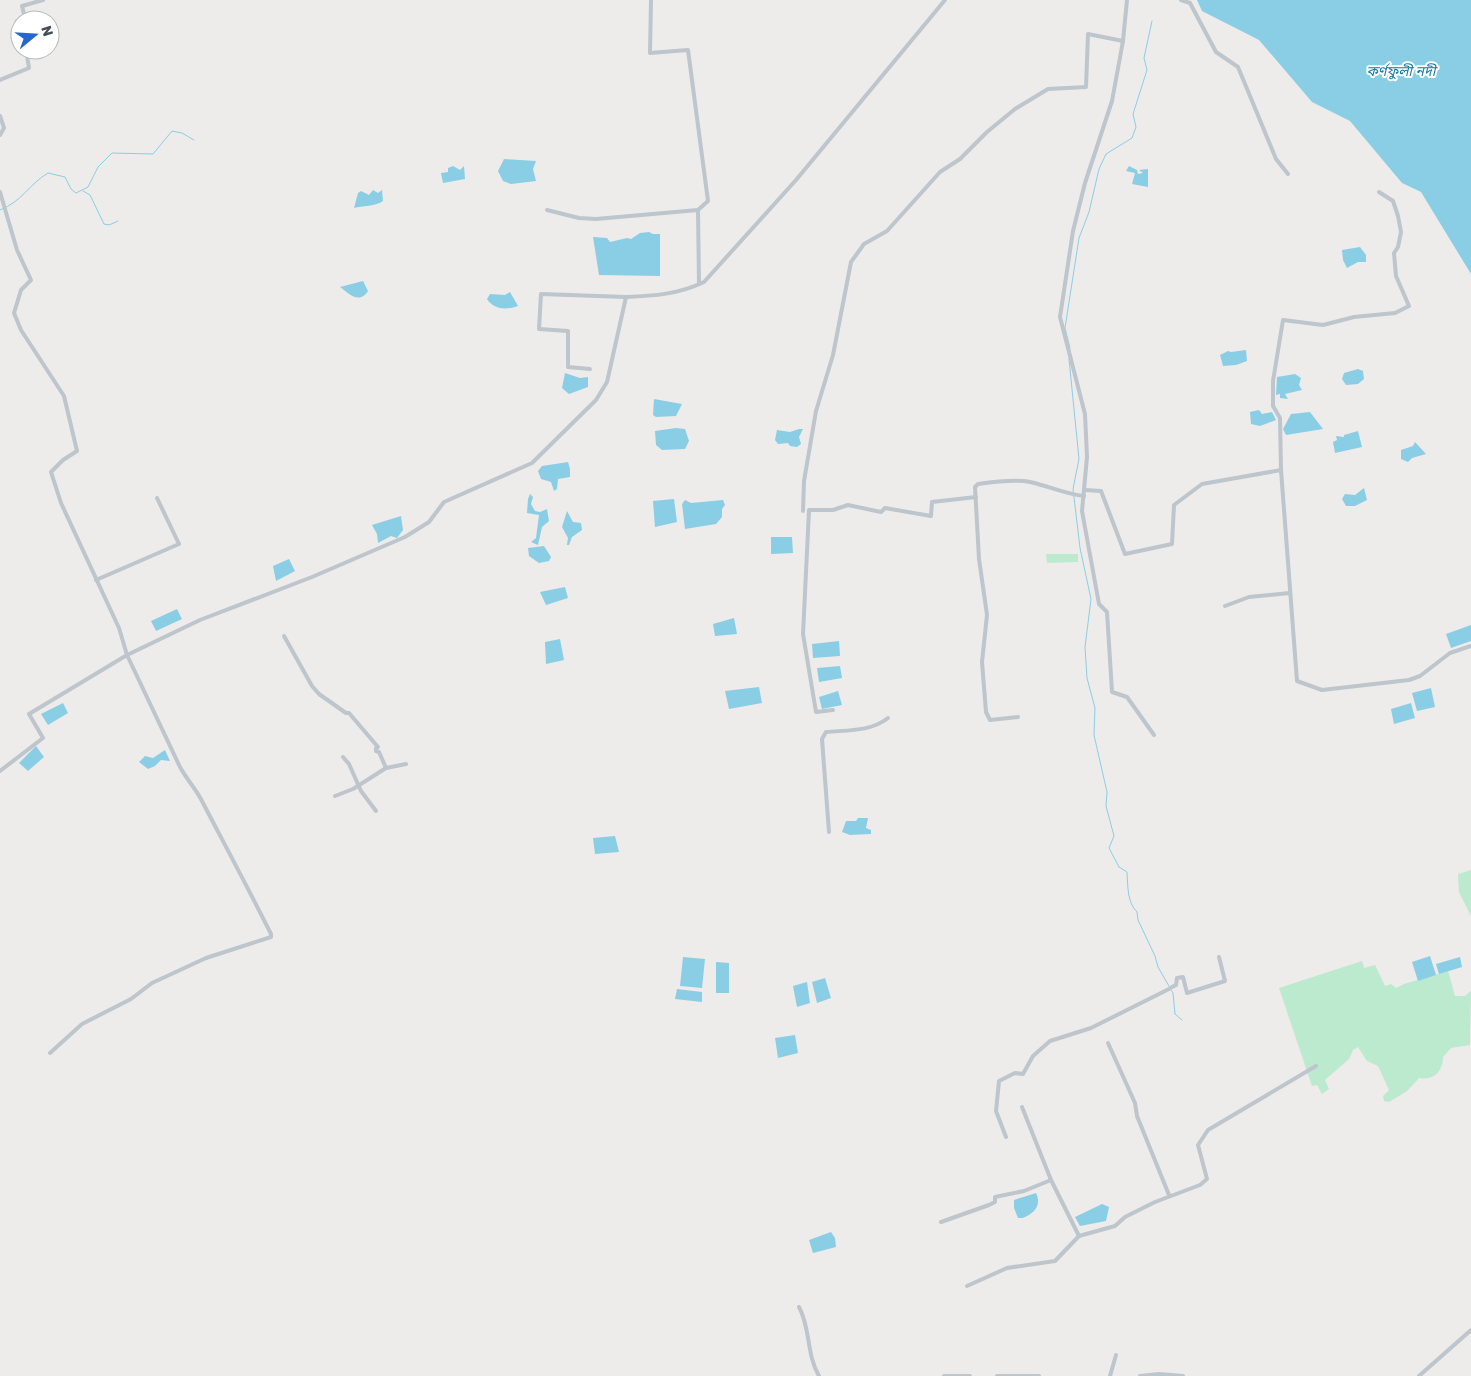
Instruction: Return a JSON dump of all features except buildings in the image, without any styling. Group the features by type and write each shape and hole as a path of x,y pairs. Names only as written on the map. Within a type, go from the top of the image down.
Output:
{"street":[{"path":"23,10 22,6 44,0"},
{"path":"547,210 579,218 596,219 698,210 708,201 688,50 650,53 651,0"},
{"path":"590,369 568,367 568,331 539,329 541,294 626,297 655,296 685,292 704,282 796,180 945,0"},
{"path":"1127,0 1123,41 1112,100 1085,183 1073,231 1060,317 1085,414 1085,490 1082,511 1099,604 1107,612 1112,692 1127,697 1154,735"},
{"path":"1182,0 1190,2 1216,52 1238,67 1276,159 1288,174"},
{"path":"803,511 804,481 816,411 833,355 851,262 864,244 887,231 940,172 960,159 987,132 1015,110 1048,89 1086,87 1088,34 1123,41"},
{"path":"0,80 29,68 28,60"},
{"path":"0,116 4,128 0,135"},
{"path":"0,192 17,250 31,280 21,290 14,313 21,330 64,396 77,451 63,460 50,474 61,503 119,628 127,655 182,772 199,795 222,842 234,859 271,937 206,958 152,983 131,999 82,1024 50,1053"},
{"path":"1379,192 1393,201 1398,216 1401,232 1398,247 1394,253 1396,276 1409,306 1389,314 1354,317 1322,325 1283,320 1273,381 1273,406 1280,418 1281,470 1298,681 1322,690 1409,680 1420,676 1450,654 1471,646"},
{"path":"698,210 699,284"},
{"path":"0,771 43,738 29,714 127,655 200,620 312,577 406,537 429,522 444,502 532,464 596,400 607,382 626,297"},
{"path":"1085,490 1101,491 1125,554 1172,544 1174,505 1202,484 1281,470"},
{"path":"1018,717 990,720 986,712 982,662 987,615 979,559 975,488 978,484 1028,481 1058,489 1069,495 1084,496"},
{"path":"833,710 816,712 803,634 809,510 833,510 848,505 881,512 884,508 931,516 932,502 976,497"},
{"path":"96,580 179,544 157,498"},
{"path":"1225,606 1249,596 1290,593"},
{"path":"284,636 312,686 319,694 346,713 349,713 377,748 376,751 379,752 386,768"},
{"path":"829,832 822,739 826,732 866,729 879,726 888,718"},
{"path":"343,757 359,783 361,791 376,811"},
{"path":"335,796 386,768 406,764"},
{"path":"1006,1137 996,1111 999,1081 1015,1073 1023,1074 1034,1056 1050,1041 1091,1028 1171,988 1176,985 1177,978 1183,977 1187,993 1225,981 1219,957"},
{"path":"1108,1043 1135,1103 1137,1116 1169,1195"},
{"path":"967,1286 1007,1268 1055,1261 1079,1236 1115,1226 1125,1217 1169,1195 1200,1185 1207,1180 1198,1145 1208,1130 1316,1066"},
{"path":"1022,1107 1050,1180 1079,1236"},
{"path":"941,1222 989,1205 995,1202 995,1197 1024,1192 1050,1180"},
{"path":"799,1307 809,1335 810,1359 819,1376"},
{"path":"1419,1376 1471,1330"},
{"path":"1110,1376 1116,1355"},
{"path":"1140,1376 1159,1374 1183,1376"},
{"path":"944,1376 970,1376"},
{"path":"997,1376 1039,1376"}],"green space":[{"path":"1046,554 1078,554 1078,562 1047,563"},
{"path":"1471,870 1471,916 1459,892 1458,874"},
{"path":"1362,961 1364,968 1375,965 1385,986 1391,984 1396,988 1448,971 1455,996 1465,996 1471,991 1470,1045 1451,1048 1443,1057 1443,1062 1437,1074 1429,1078 1419,1078 1407,1091 1389,1102 1384,1101 1383,1096 1389,1090 1378,1066 1367,1061 1358,1047 1353,1050 1349,1059 1325,1080 1329,1089 1322,1094 1317,1085 1312,1086 1279,988"}],"water":[{"name":"কর্ণফুলী নদী","path":"1197,0 1471,0 1471,274 1421,192 1402,183 1350,121 1312,102 1259,40 1202,11"},
{"path":"504,159 536,161 533,169 536,181 511,184 503,181 498,171"},
{"path":"453,166 460,170 464,166 465,179 443,183 441,173 448,172 448,168"},
{"path":"1129,166 1137,170 1138,174 1143,173 1139,170 1148,169 1148,187 1132,184 1135,173 1126,171"},
{"path":"373,190 378,193 382,190 383,201 373,205 354,208 358,193 361,191 369,195"},
{"path":"640,233 660,234 660,276 599,275 593,237 607,238 610,242 627,238 631,239"},
{"path":"1360,247 1366,255 1366,262 1358,262 1347,268 1343,260 1342,250"},
{"path":"363,281 368,291 361,297 350,295 340,287"},
{"path":"510,292 518,306 501,308 493,305 487,299 490,294 505,295"},
{"path":"1246,350 1247,361 1236,365 1223,366 1220,355 1228,351"},
{"path":"1358,369 1363,371 1364,379 1358,384 1346,385 1342,379 1344,373"},
{"path":"565,373 580,378 588,377 588,387 569,394 562,388"},
{"path":"1295,374 1301,378 1299,385 1302,390 1285,394 1288,399 1280,398 1280,394 1276,395 1277,377"},
{"path":"654,399 682,404 676,416 656,417 653,415"},
{"path":"1259,410 1262,414 1272,412 1276,420 1260,426 1251,424 1250,412"},
{"path":"1310,412 1323,429 1286,435 1283,429 1291,414"},
{"path":"676,428 685,429 689,441 685,449 662,450 656,445 655,431"},
{"path":"803,429 799,437 801,444 797,447 790,446 788,443 778,444 775,440 777,430 790,432"},
{"path":"1358,431 1362,447 1335,453 1333,442 1337,440 1336,436 1344,437 1344,435"},
{"path":"1415,442 1426,454 1412,458 1408,462 1401,459 1401,450 1413,446"},
{"path":"568,462 570,477 558,479 557,489 554,491 551,482 541,479 538,471 542,466"},
{"path":"1364,488 1367,500 1355,506 1346,506 1342,499 1345,494 1355,495"},
{"path":"530,494 533,497 531,504 535,511 540,512 547,509 549,521 542,527 538,545 531,542 536,538 539,515 527,513"},
{"path":"674,499 677,522 655,527 653,501"},
{"path":"685,500 691,503 723,500 725,505 722,509 722,517 716,524 685,529 682,504"},
{"path":"567,511 573,522 581,523 582,530 572,537 569,545 567,545 568,538 562,527"},
{"path":"401,516 403,530 397,538 391,536 378,543 377,534 372,525"},
{"path":"771,537 792,537 793,553 771,554"},
{"path":"544,546 551,557 549,561 539,563 529,556 528,548"},
{"path":"289,559 295,571 276,581 273,566"},
{"path":"565,587 568,598 546,605 540,592"},
{"path":"177,609 182,619 156,631 151,621"},
{"path":"734,618 737,634 715,636 713,624"},
{"path":"1471,625 1471,641 1451,648 1446,634"},
{"path":"560,639 564,660 546,664 545,642"},
{"path":"839,641 840,656 813,658 812,644"},
{"path":"840,666 842,678 819,682 817,668"},
{"path":"759,687 762,703 729,709 725,691"},
{"path":"1431,688 1435,707 1417,711 1412,693"},
{"path":"838,691 842,705 822,709 819,697"},
{"path":"63,703 68,713 48,725 41,714"},
{"path":"1411,703 1415,718 1394,724 1391,709"},
{"path":"36,746 44,757 28,771 19,763"},
{"path":"165,750 170,761 161,760 155,766 148,769 139,762 145,756 153,758"},
{"path":"858,818 868,818 866,828 871,830 871,834 850,835 842,832 846,821 856,821"},
{"path":"615,836 619,852 595,854 593,838"},
{"path":"1430,956 1436,975 1418,981 1412,962"},
{"path":"683,957 705,959 702,988 680,986"},
{"path":"1460,957 1462,967 1439,974 1436,964"},
{"path":"716,962 729,963 729,993 716,993"},
{"path":"825,978 831,998 817,1003 812,982"},
{"path":"807,982 810,1003 797,1007 793,986"},
{"path":"677,989 702,992 702,1002 675,999"},
{"path":"795,1035 798,1053 778,1058 775,1038"},
{"path":"1036,1193 1038,1202 1034,1211 1023,1218 1018,1218 1014,1208 1014,1200"},
{"path":"1102,1204 1109,1207 1106,1221 1080,1226 1075,1217"},
{"path":"831,1232 835,1238 836,1247 813,1253 809,1240"}],"waterway":[{"path":"1070,348 1065,328 1079,238 1089,212 1099,169 1106,154 1132,138 1136,127 1133,114 1147,70 1144,58 1152,21"},
{"path":"0,210 15,202 41,177 48,173 65,177 71,189 76,193 88,187 98,167 112,153 153,154 172,131 182,133 194,140"},
{"path":"83,191 90,195 104,224 109,225 118,221"},
{"path":"1069,359 1079,459 1073,489 1080,548 1091,599 1085,647 1087,678 1095,708 1094,735 1107,792 1106,806 1114,836 1109,848 1119,867 1127,872 1131,904 1137,912 1138,920 1155,956 1158,967 1173,993 1175,1014 1182,1020"}]}
